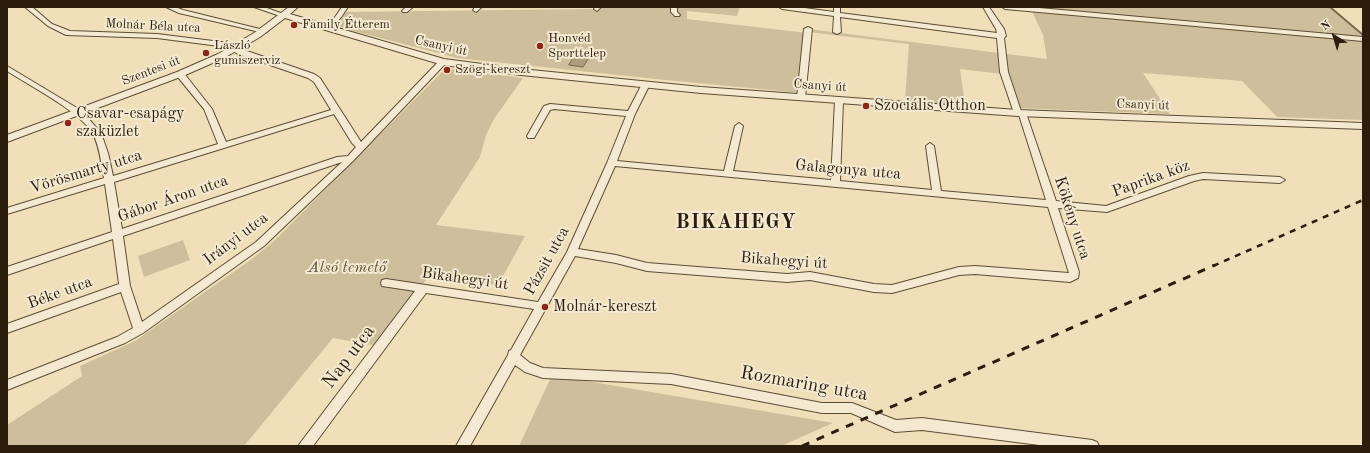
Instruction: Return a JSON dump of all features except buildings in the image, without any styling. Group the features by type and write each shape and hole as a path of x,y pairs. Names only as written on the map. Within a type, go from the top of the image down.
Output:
{"street":[{"name":"Molnár Béla utca","path":"28,7 50,25 69,33 189,39 229,46 236,48 241,52 317,80 356,143 362,147"},
{"path":"168,7 181,12 264,31"},
{"path":"257,7 283,15"},
{"name":"Szentesi út","path":"7,139 180,74 236,48 264,31 294,7"},
{"path":"324,27 335,21 345,7"},
{"path":"674,7 674,12 677,15"},
{"path":"782,7 838,11 1002,36"},
{"path":"986,7 995,20 1002,36"},
{"path":"1005,7 1363,39"},
{"path":"838,11 838,32"},
{"name":"Csanyi út","path":"283,15 443,62 475,67 839,101 1020,113 1363,126"},
{"path":"801,98 808,29"},
{"name":"Kökény utca","path":"992,270 1065,278 1073,277 1074,272 1052,204 1004,72 1002,36"},
{"name":"Irányi utca","path":"7,385 121,340 139,330 260,244 350,159 443,62"},
{"path":"7,68 79,112 98,133 104,153 109,180 125,286 139,330"},
{"path":"180,74 208,109 224,146"},
{"name":"Pázsit utca","path":"463,446 513,354 572,252 612,163 631,114 646,84"},
{"path":"835,184 839,101"},
{"path":"531,136 547,108 553,106 631,114"},
{"name":"Vörösmarty utca","path":"7,211 335,111"},
{"path":"728,174 739,126"},
{"path":"930,146 937,194"},
{"name":"Gábor Áron utca","path":"7,272 340,159 350,159"},
{"name":"Galagonya utca","path":"612,163 1081,207"},
{"name":"Paprika köz","path":"1081,207 1112,209 1192,178 1204,176 1280,180"},
{"name":"Bikahegyi út","path":"572,252 616,259 647,267 787,278 810,276 880,289 892,289 959,272 992,270"},
{"name":"Bikahegyi út","path":"386,283 540,306"},
{"name":"Béke utca","path":"7,329 125,286"},
{"name":"Nap utca","path":"305,446 422,289"},
{"name":"Rozmaring utca","path":"513,354 517,361 525,368 543,373 671,379 822,408 852,408 896,426 922,424 1092,446"}],"green space":[{"path":"598,7 740,7 737,16 687,11 687,19 807,33 801,93 457,58 327,24 334,21 340,12 597,9"},
{"path":"1030,7 1329,7 1363,36 1363,120 1277,117 1242,81 1143,73 1170,114 1015,108 1003,74 960,69 965,105 905,101 909,44 809,32 808,29 1047,59 1043,35"},
{"name":"Alsó temető","path":"446,68 523,78 494,119 486,135 480,157 436,225 525,236 498,285 429,276 377,346 333,338 244,446 7,446 7,425 82,376 80,366 135,341 252,259 275,240"},
{"path":"183,240 190,260 144,277 138,256"},
{"path":"552,375 833,423 781,446 519,446"}],"shaded area":[{"path":"576,54 590,56 583,67 569,65"}],"waterway":[{"path":"1330,7 1363,35"}],"railway":[{"path":"1213,266 1363,200"},
{"path":"802,446 1215,265"}],"place":[{"name":"Family Étterem","path":"294,25"},
{"name":"Honvéd Sporttelep","path":"540,46"},
{"name":"László gumiszerviz","path":"206,53"},
{"name":"Szögi-kereszt","path":"447,70"},
{"name":"Szociális Otthon","path":"866,106"},
{"name":"Csavar-csapágy szaküzlet","path":"68,123"},
{"name":"Molnár-kereszt","path":"545,307"}],"district":[{"name":"BIKAHEGY","path":"736,223"}]}
